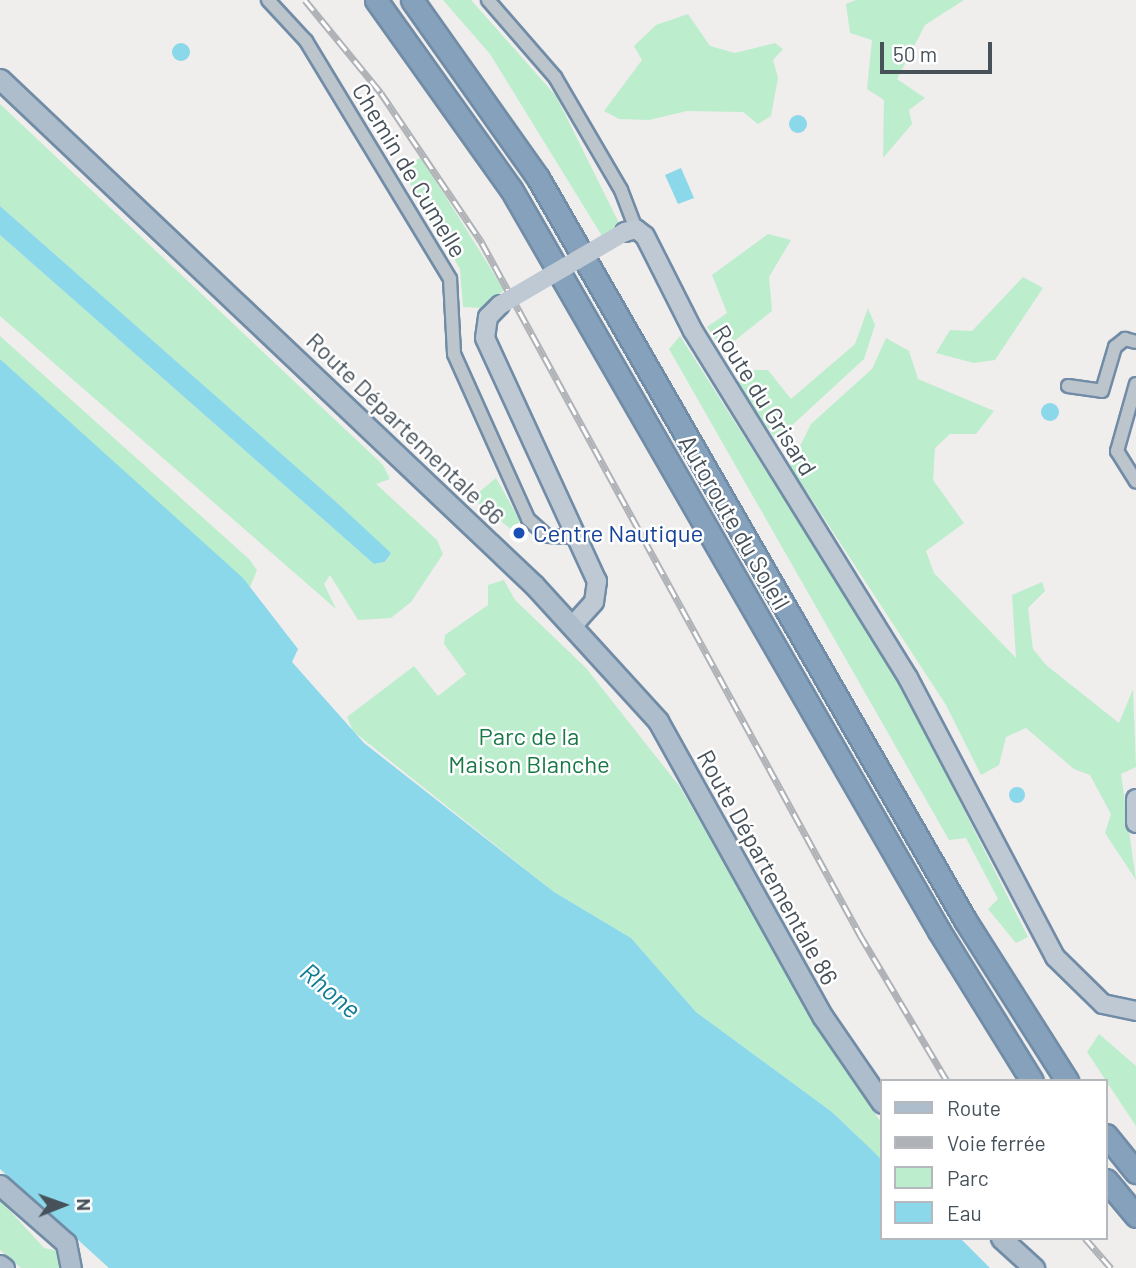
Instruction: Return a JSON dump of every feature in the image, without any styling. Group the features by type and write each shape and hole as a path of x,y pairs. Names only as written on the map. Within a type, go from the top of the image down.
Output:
{"highway":[{"name":"Autoroute du Soleil","path":"376,0 512,189 1031,1079"},
{"name":"Autoroute du Soleil","path":"412,0 538,178 965,920 1066,1079"},
{"path":"1108,1137 1136,1172"},
{"path":"1108,1182 1136,1216"}],"main road":[{"name":"Route Départementale 86","path":"0,79 573,625 658,721 824,1017 880,1100"},
{"path":"0,1185 66,1243 74,1267"},
{"path":"1003,1240 1034,1268"}],"street":[{"name":"Chemin de Cumelle","path":"268,0 306,41 450,279 454,354 528,519 547,536 579,537"},
{"path":"488,0 555,77 621,190 631,230 500,305 488,317 485,338 579,537 598,589 573,625"},
{"name":"Route du Grisard","path":"631,230 908,678 1055,957 1103,1004 1136,1011"},
{"path":"1068,386 1102,391 1115,348 1125,339 1136,342"},
{"path":"1136,384 1117,451 1136,481"},
{"path":"1136,799 1136,823"}],"green space":[{"path":"443,0 471,0 556,96 620,225 602,236 490,54"},
{"path":"856,0 964,0 925,25 897,79 925,98 909,110 912,124 883,158 884,100 867,89 872,40 850,33 846,4"},
{"path":"688,14 710,46 735,53 775,43 783,49 773,60 778,78 771,116 758,124 743,112 687,111 649,120 619,119 604,111 642,60 634,46 656,25"},
{"path":"0,104 383,465 390,479 376,484 437,540 443,554 411,602 391,618 358,620 330,575 324,584 336,609 0,316 0,235 374,564 386,562 390,553 335,501 0,206"},
{"path":"421,157 504,290 483,308 463,307 460,269 402,170"},
{"path":"768,234 791,240 769,277 772,311 723,350 707,327 727,313 712,275"},
{"path":"1023,277 1043,288 995,360 974,363 936,353 950,330 972,331"},
{"path":"868,308 875,325 864,359 776,440 736,383 753,370 768,370 791,399 855,344"},
{"path":"0,336 249,559 257,570 250,587 0,359"},
{"path":"680,336 897,677 1028,937 1016,943 988,909 998,899 966,838 949,840 669,349"},
{"path":"886,338 909,351 918,379 994,411 976,434 950,434 935,448 933,480 964,523 926,551 934,573 1016,658 1012,595 1042,582 1045,591 1028,608 1033,649 1046,665 1119,723 1133,689 1136,767 1121,774 1136,880 1105,833 1111,814 1090,775 1074,769 1026,728 1006,737 999,765 981,775 946,705 790,466 811,424 872,369"},
{"path":"496,478 520,521 513,531 472,498"},
{"name":"Parc de la Maison Blanche","path":"504,580 515,600 586,668 680,787 826,1040 880,1121 880,1158 832,1112 696,1012 631,938 554,892 353,731 347,717 414,666 438,696 466,674 444,644 445,635 488,605 488,585"},
{"path":"1099,1034 1136,1066 1136,1126 1108,1084 1108,1079 1105,1079 1087,1052"},
{"path":"0,1200 44,1248 58,1251 59,1268 21,1268 0,1250"}],"water":[{"path":"181,43 187,46 190,52 187,58 181,61 175,58 172,52 175,46"},
{"path":"798,115 804,118 807,124 804,130 798,133 792,130 789,124 792,118"},
{"path":"681,168 694,198 678,204 665,175"},
{"path":"0,206 335,501 391,553 385,562 374,564 0,235"},
{"name":"Rhone","path":"0,359 243,578 298,649 292,662 364,743 554,892 631,938 696,1012 832,1112 880,1158 880,1240 962,1240 990,1268 109,1268 0,1169"},
{"path":"1050,403 1056,406 1059,412 1056,418 1050,421 1044,418 1041,412 1044,406"},
{"path":"1017,787 1023,789 1023,801 1017,803 1011,801 1009,795 1011,789"}],"railway":[{"path":"305,0 381,93 482,243 860,935 946,1079"},
{"path":"1087,1240 1111,1268"}],"place":[{"name":"Centre Nautique","path":"519,533"}]}
